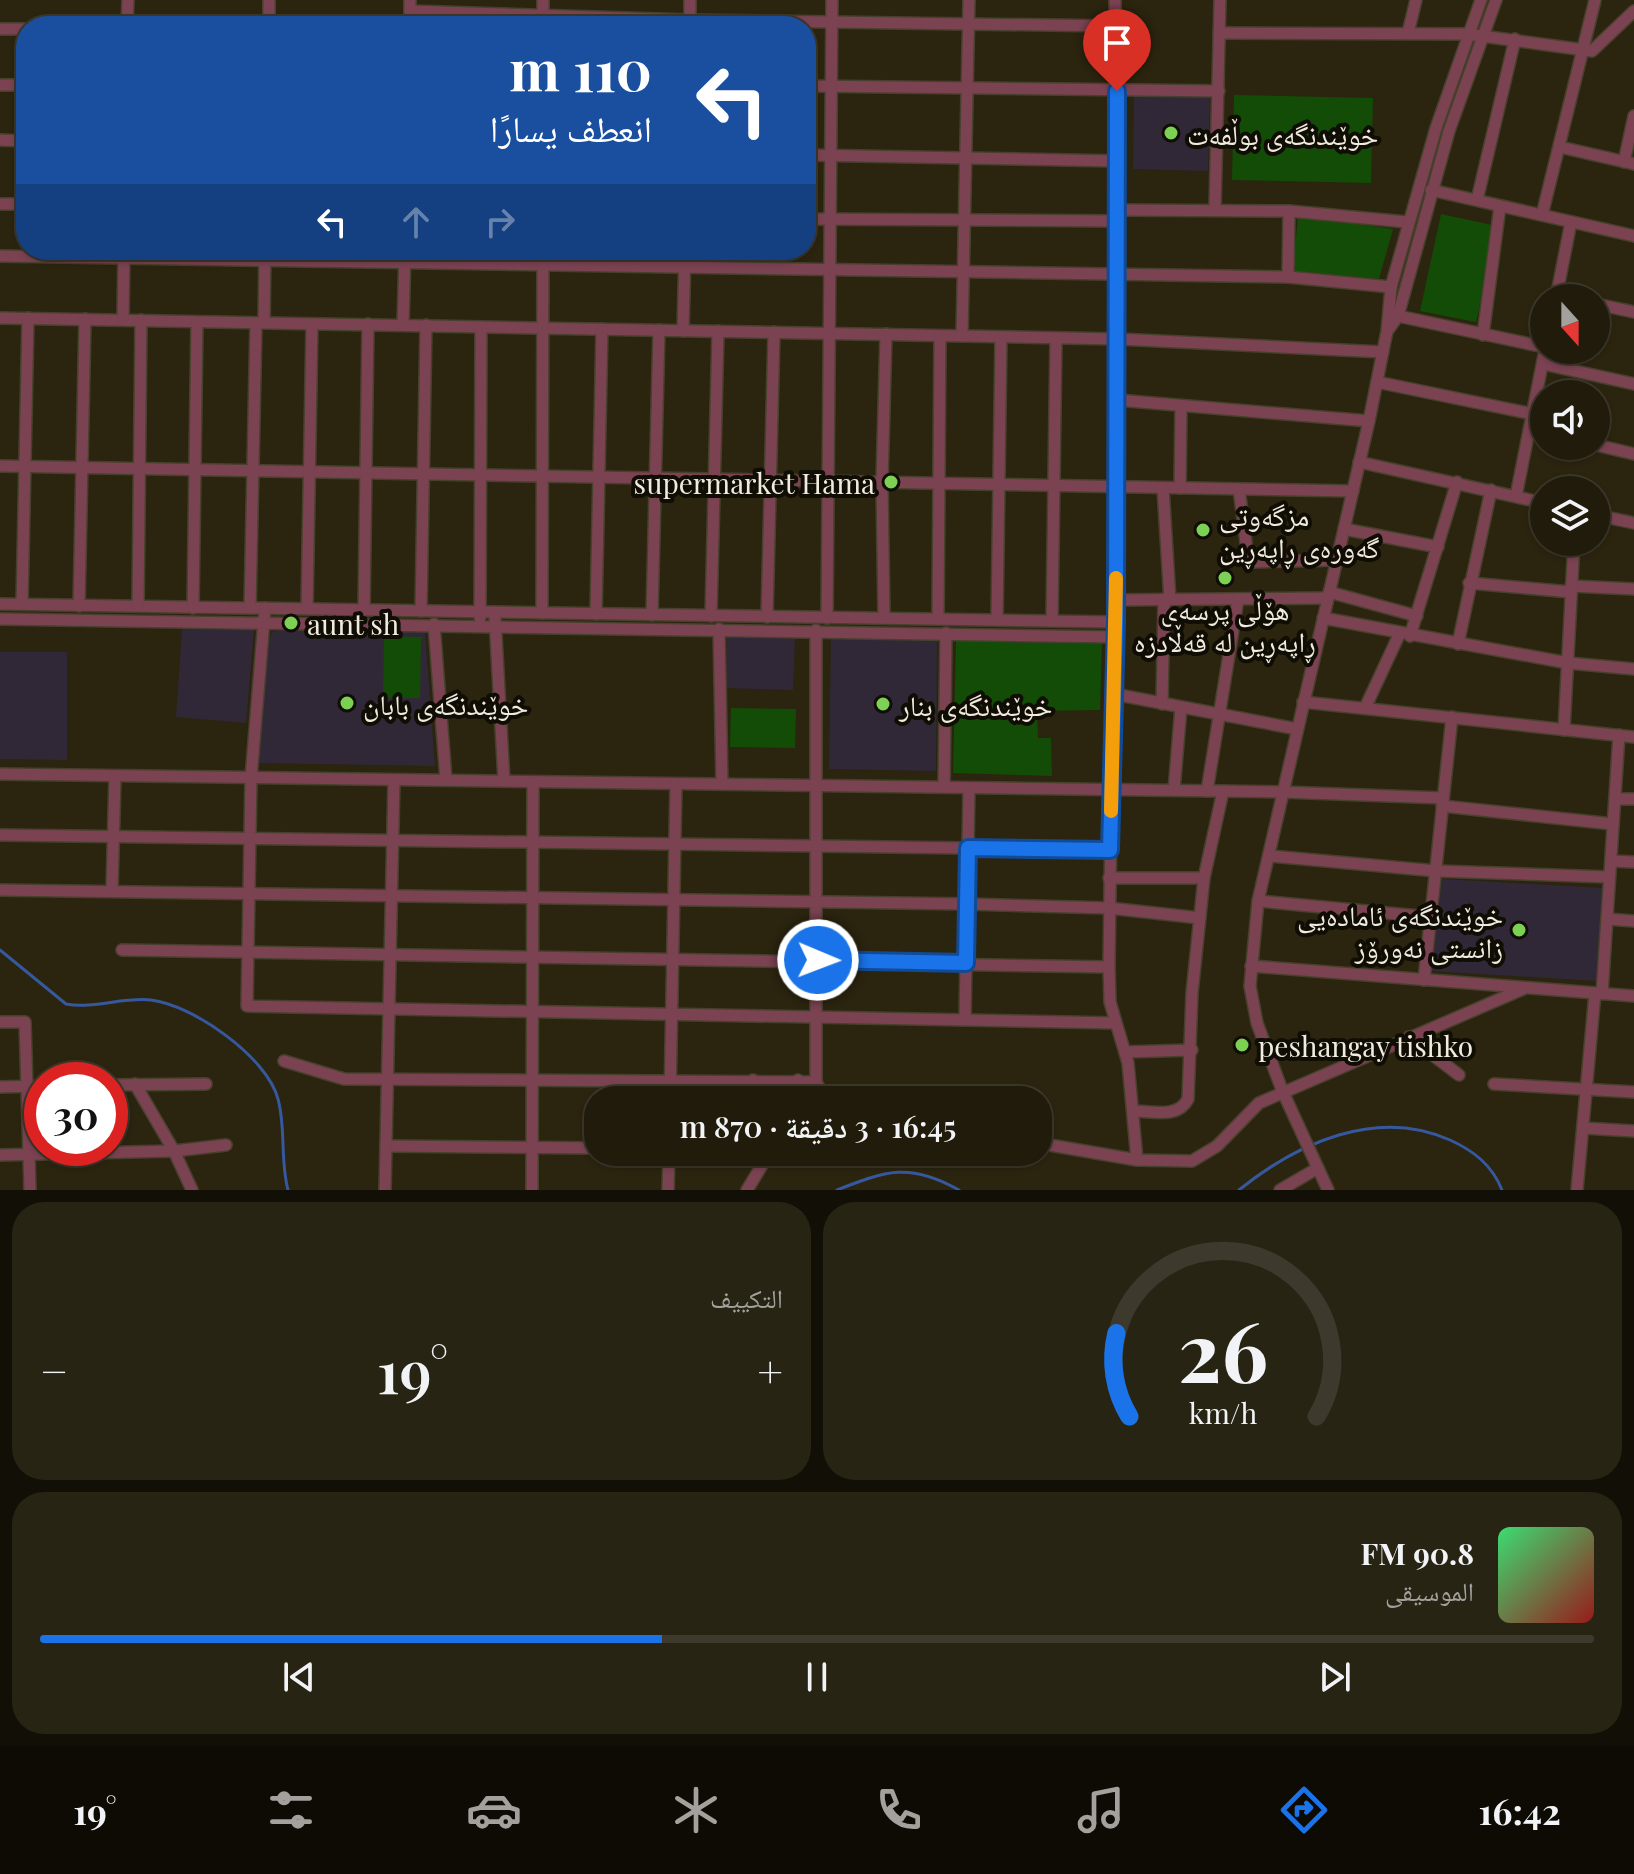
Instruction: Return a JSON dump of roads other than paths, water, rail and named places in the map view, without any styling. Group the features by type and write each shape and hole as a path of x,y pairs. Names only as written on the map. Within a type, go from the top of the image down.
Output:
{"street":[{"path":"827,618 832,0"},
{"path":"962,336 969,0"},
{"path":"1115,0 1119,161 1118,339 1109,967 1110,1002 1125,1052 1137,1160"},
{"path":"1215,208 1220,0"},
{"path":"1408,33 1416,0"},
{"path":"1328,1190 1282,1090 1257,1023 1251,966 1258,901 1369,421 1387,331 1391,287 1407,222 1467,34 1481,0"},
{"path":"1387,331 1398,316 1431,190 1481,34 1496,0"},
{"path":"1542,215 1595,0"},
{"path":"410,6 499,16"},
{"path":"1219,33 1481,34 1592,51 1634,12"},
{"path":"816,22 1115,26"},
{"path":"1477,200 1515,39"},
{"path":"816,86 1219,91"},
{"path":"1560,147 1629,163 1634,116"},
{"path":"816,155 1119,161"},
{"path":"1431,190 1634,236"},
{"path":"1483,335 1500,206"},
{"path":"816,219 964,221 1118,216 1215,208 1407,222"},
{"path":"1288,277 1289,211"},
{"path":"1562,284 1571,222"},
{"path":"123,320 124,260"},
{"path":"250,608 265,260"},
{"path":"352,260 1288,277 1391,287"},
{"path":"403,325 404,260"},
{"path":"542,613 543,260"},
{"path":"683,331 685,260"},
{"path":"1610,307 1634,312"},
{"path":"1398,316 1530,345"},
{"path":"0,318 1118,339 1383,352"},
{"path":"22,604 28,318"},
{"path":"79,606 85,319"},
{"path":"138,606 141,320"},
{"path":"193,608 197,322"},
{"path":"307,608 312,324"},
{"path":"364,610 368,324"},
{"path":"421,611 426,325"},
{"path":"480,619 481,327"},
{"path":"596,614 602,329"},
{"path":"652,615 659,330"},
{"path":"711,616 718,331"},
{"path":"767,617 774,332"},
{"path":"884,618 882,482 886,334"},
{"path":"938,619 940,336"},
{"path":"997,620 1001,337"},
{"path":"1052,621 1056,338"},
{"path":"1540,380 1543,364 1634,384"},
{"path":"1377,382 1530,413"},
{"path":"1117,400 1369,421"},
{"path":"1180,488 1181,406"},
{"path":"1516,496 1530,425"},
{"path":"1610,448 1634,454"},
{"path":"1359,462 1530,500"},
{"path":"0,466 1353,491"},
{"path":"1365,708 1417,616 1457,482"},
{"path":"1162,704 1167,600 1163,488"},
{"path":"1239,489 1248,558 1254,562 1337,560"},
{"path":"1458,644 1491,490"},
{"path":"1610,518 1634,523"},
{"path":"1344,529 1438,547"},
{"path":"1564,730 1573,556"},
{"path":"1469,583 1634,589"},
{"path":"1116,600 1328,595 1417,616"},
{"path":"1207,791 1238,599"},
{"path":"0,604 421,611 480,619"},
{"path":"265,608 251,778 247,1006 1115,1023"},
{"path":"495,619 569,613 1116,622"},
{"path":"568,626 569,613"},
{"path":"1323,618 1404,636 1568,663 1634,669"},
{"path":"0,619 434,624 495,619 568,626 1115,637"},
{"path":"495,619 504,781"},
{"path":"434,624 446,780"},
{"path":"719,629 722,784"},
{"path":"816,630 818,1086"},
{"path":"944,787 946,633"},
{"path":"1114,694 1297,729"},
{"path":"1303,702 1634,737"},
{"path":"1174,790 1181,707"},
{"path":"1424,980 1452,717"},
{"path":"1577,1190 1607,919 1619,735"},
{"path":"0,774 1283,792 1443,802 1613,824"},
{"path":"112,890 115,776"},
{"path":"385,1190 394,780"},
{"path":"532,1190 533,782"},
{"path":"670,1086 676,784"},
{"path":"965,1019 969,788"},
{"path":"1133,1111 1170,1112 1184,1107 1189,1093 1192,993 1204,878 1223,791"},
{"path":"1615,799 1634,799"},
{"path":"0,835 1110,850"},
{"path":"1270,856 1437,871 1609,877"},
{"path":"1611,861 1634,862"},
{"path":"1109,878 1204,878"},
{"path":"0,890 967,904 1109,908 1200,918"},
{"path":"1258,901 1430,917"},
{"path":"1607,919 1634,921"},
{"path":"122,950 1109,967"},
{"path":"1251,966 1634,996"},
{"path":"1052,1145 1137,1160 1183,1163 1197,1159 1217,1146 1259,1103 1282,1090 1523,989"},
{"path":"0,1022 25,1022 26,1062"},
{"path":"1409,1037 1459,1075"},
{"path":"1125,1052 1192,1050"},
{"path":"284,1061 344,1079 816,1082"},
{"path":"751,1086 753,1080"},
{"path":"796,1086 798,1080"},
{"path":"128,1084 206,1084"},
{"path":"135,1084 174,1151 192,1190"},
{"path":"1494,1084 1634,1092"},
{"path":"0,1087 24,1087"},
{"path":"1583,1128 1634,1131"},
{"path":"128,1152 226,1145"},
{"path":"386,1146 584,1148"},
{"path":"0,1155 24,1154"},
{"path":"29,1166 30,1190"},
{"path":"668,1190 669,1166"},
{"path":"747,1190 762,1166"},
{"path":"1280,1190 1317,1167"}],"waterway":[{"path":"0,950 66,1004 151,1000 187,1012 226,1036 259,1067 278,1099 288,1190"},
{"path":"1239,1190 1286,1158 1312,1145 1366,1129 1394,1127 1422,1131 1467,1149 1487,1166 1502,1190"},
{"path":"837,1190 898,1172 926,1176 959,1190"}],"place":[{"name":"خوێندنگەی بوڵفەت","path":"1171,133"},
{"name":"supermarket Hama","path":"891,482"},
{"name":"مزگەوتی گەورەی ڕاپەڕین","path":"1203,530"},
{"name":"هۆڵی پرسەی ڕاپەڕین لە قەڵادزە","path":"1225,578"},
{"name":"aunt sh","path":"291,623"},
{"name":"خوێندنگەی بابان","path":"347,703"},
{"name":"خوێندنگەی بنار","path":"883,704"},
{"name":"خوێندنگەی ئامادەیی زانستی نەورۆز","path":"1519,930"},
{"name":"peshangay tishko","path":"1242,1045"}]}
